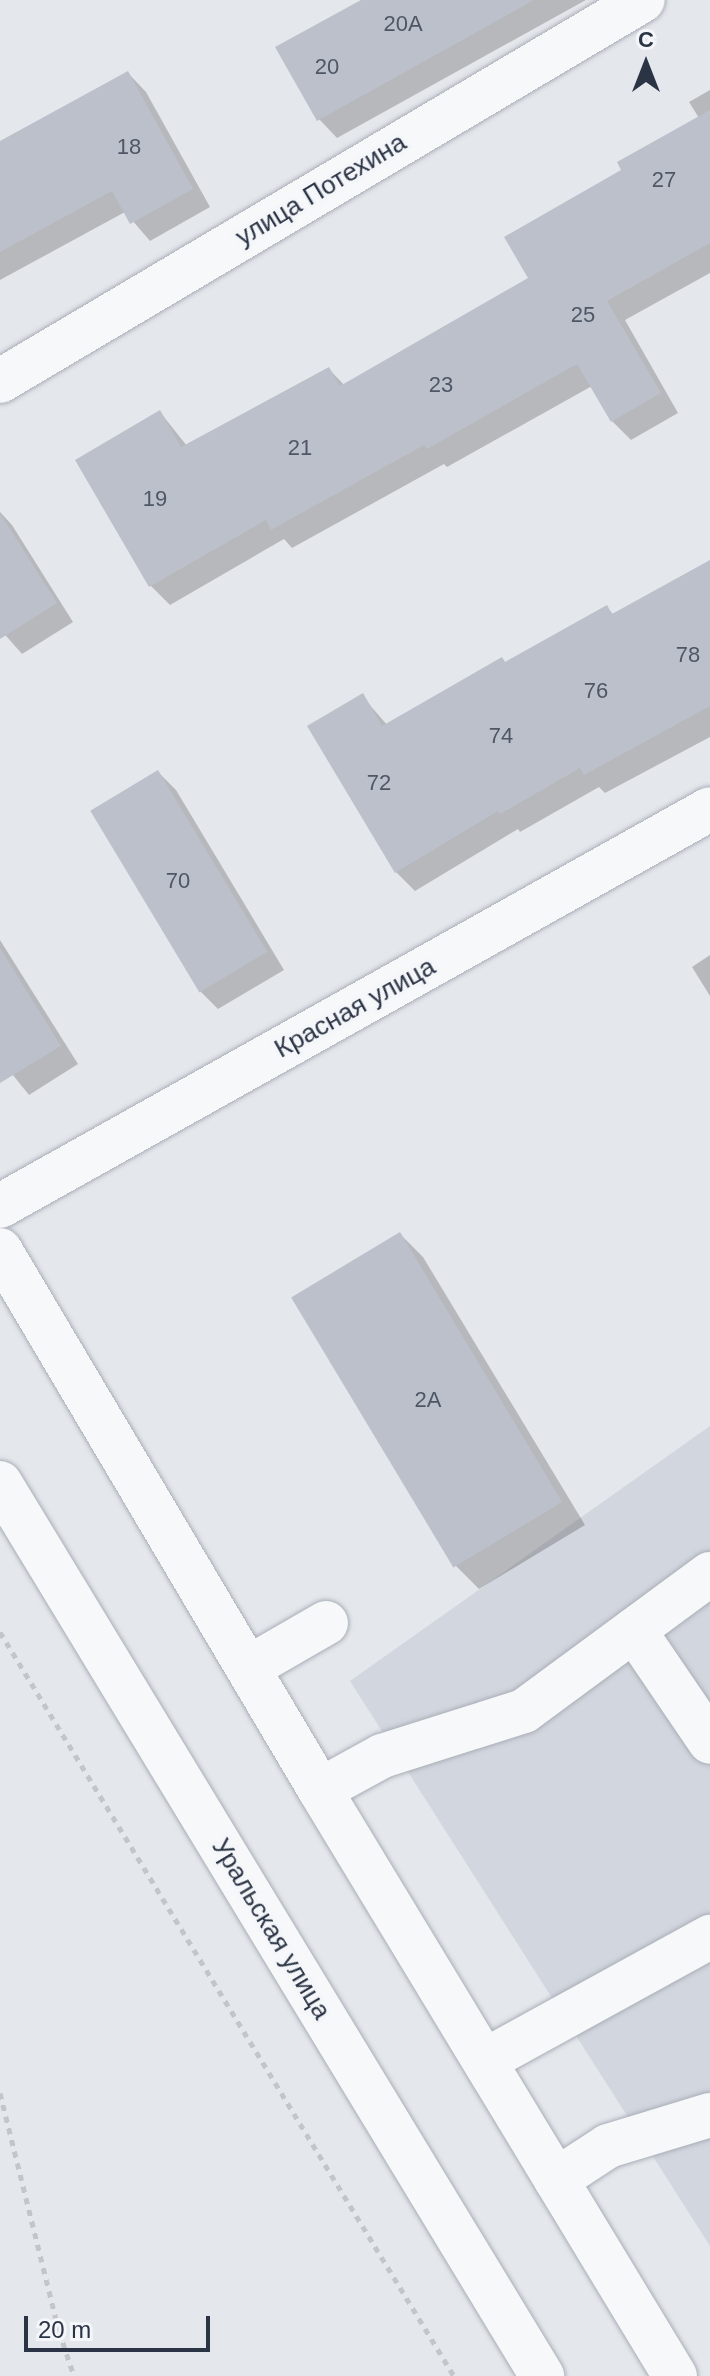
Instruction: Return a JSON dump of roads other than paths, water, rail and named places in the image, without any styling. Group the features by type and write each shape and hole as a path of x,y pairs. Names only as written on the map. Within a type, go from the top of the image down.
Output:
{"street":[{"name":"улица Потехина","path":"0,381 643,0"},
{"name":"Красная улица","path":"0,1206 710,809"},
{"path":"0,1250 320,1790 675,2376"},
{"name":"Уральская улица","path":"0,1483 542,2376"},
{"path":"320,1790 382,1756 524,1711 710,1574"},
{"path":"248,1668 326,1623"},
{"path":"634,1630 710,1742"},
{"path":"486,2060 710,1937"},
{"path":"556,2180 608,2146 710,2115"}]}
